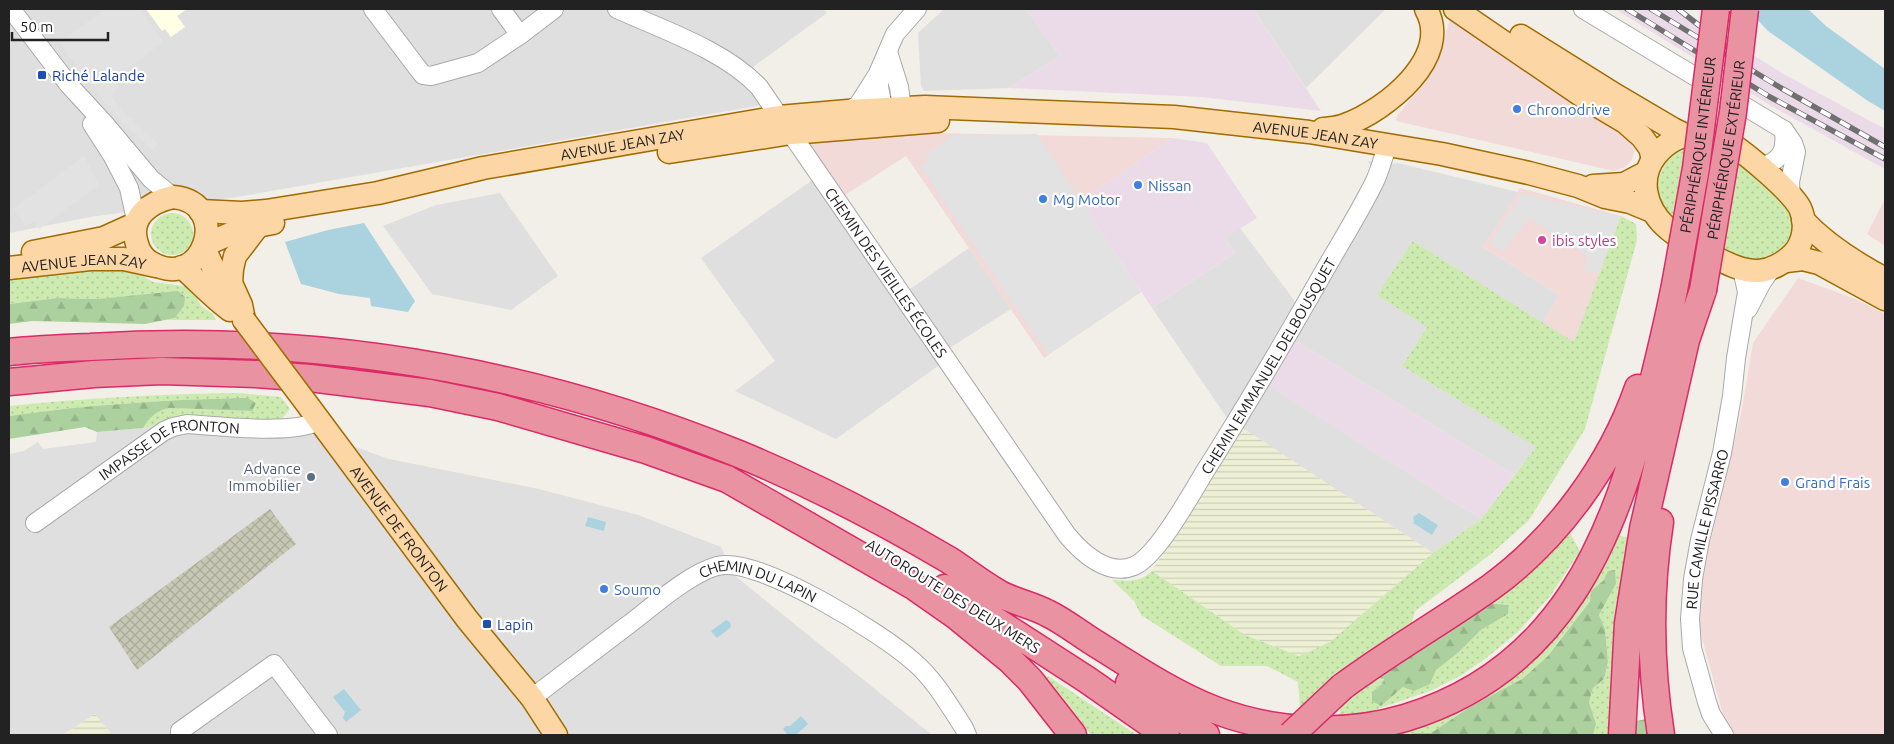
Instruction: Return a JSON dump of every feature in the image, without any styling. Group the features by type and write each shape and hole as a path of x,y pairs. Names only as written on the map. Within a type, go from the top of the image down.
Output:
{"highway":[{"name":"PÉRIPHÉRIQUE INTÉRIEUR","path":"1677,277 1696,168 1716,9"},
{"name":"PÉRIPHÉRIQUE EXTÉRIEUR","path":"1703,290 1733,112 1745,9"},
{"path":"9,352 162,343 232,344 289,348 366,354 437,365 556,392 658,423 794,478 851,506 950,561 1001,594 1048,613 1119,658 1190,699 1234,717 1310,731 1387,724 1440,706 1468,693 1488,680 1526,649 1548,627 1586,573 1614,514 1644,417 1677,277"},
{"path":"1291,735 1342,687 1491,586 1519,563 1560,521 1605,460 1619,432 1633,400 1655,327 1677,277"},
{"path":"1622,735 1628,623 1643,529 1686,340 1703,290"},
{"path":"1661,735 1652,645 1658,532 1665,488 1698,342 1703,290"},
{"path":"9,382 94,374 162,371 256,374 388,386 430,392 498,407 646,450 727,480 899,577 955,615 1010,660 1030,680 1074,735"},
{"name":"AUTOROUTE DES DEUX MERS","path":"727,480 856,536 924,575 1069,668 1166,735"},
{"name":"AUTOROUTE DES DEUX MERS","path":"1001,594 1206,735"}],"main road":[{"path":"1309,132 1344,126 1385,104 1414,76 1428,54 1433,30 1431,17 1426,9"},
{"path":"1455,9 1588,100 1625,122 1642,137 1650,148 1650,166 1646,194 1652,211 1665,227 1683,240 1722,261 1742,269 1755,271 1803,258 1819,263 1885,298"},
{"path":"1478,9 1569,67 1673,129 1685,135 1714,137 1730,144 1761,167 1791,196 1800,209 1803,220 1804,233 1800,244 1779,264"},
{"path":"1385,104 1381,132 1388,144"},
{"name":"AVENUE JEAN ZAY","path":"204,247 241,230 258,226 615,160 848,111 893,114 1048,112 1174,118 1309,132 1388,144 1514,170 1578,186 1605,197 1639,204 1652,211"},
{"name":"AVENUE JEAN ZAY","path":"200,211 242,213 266,211 378,193 483,168 785,125 893,114"},
{"path":"1650,166 1671,140 1685,135"},
{"name":"AVENUE JEAN ZAY","path":"1578,186 1624,184 1650,166"},
{"path":"173,197 182,198 192,203 200,211 207,228 204,247 192,262 182,268 158,267 147,260 139,250 134,238 136,222 150,206 160,200 173,197"},
{"path":"1803,220 1837,250 1867,270 1885,279"},
{"name":"AVENUE JEAN ZAY","path":"9,257 104,238 136,222"},
{"name":"AVENUE DE FRONTON","path":"244,320 241,305 231,283 232,269 235,256 258,226"},
{"name":"AVENUE DE FRONTON","path":"204,247 218,278 244,320 466,619 532,698 556,735"},
{"name":"AVENUE JEAN ZAY","path":"9,268 90,260 124,259 158,267"},
{"name":"AVENUE DE FRONTON","path":"182,268 212,296 244,320"}],"street":[{"path":"11,9 69,85 151,179 173,197"},
{"path":"373,9 416,66 423,74 431,76 478,63 520,35 554,9"},
{"path":"501,9 520,35"},
{"name":"CHEMIN DES VIEILLES ÉCOLES","path":"617,9 691,42 728,62 747,75 758,87 1067,535 1079,550 1096,562 1111,567 1124,568"},
{"path":"848,111 858,105 880,71 895,34 910,14 917,9"},
{"path":"1583,9 1784,130 1793,142 1796,152 1790,182 1791,196"},
{"path":"888,52 898,87 893,114"},
{"path":"880,71 879,87 893,114"},
{"path":"69,85 112,155 128,188 136,222"},
{"path":"1761,167 1776,160 1784,150 1784,130"},
{"name":"CHEMIN EMMANUEL DELBOUSQUET","path":"1124,568 1134,566 1144,560 1154,550 1264,377 1374,182 1388,144"},
{"name":"RUE CAMILLE PISSARRO","path":"1743,318 1762,282 1779,264"},
{"name":"RUE CAMILLE PISSARRO","path":"1724,735 1706,702 1692,648 1690,619 1693,579 1700,540 1722,453 1743,318 1747,286 1742,269"},
{"name":"IMPASSE DE FRONTON","path":"35,523 164,431 173,427 187,424 292,428 311,424 314,414"},
{"name":"CHEMIN DU LAPIN","path":"532,698 691,578 724,565 752,569 806,594 876,633 914,662 935,685 967,735"},
{"path":"180,735 180,731 274,664 328,735"}],"shaded area":[{"path":"9,9 824,9 827,13 742,75 762,105 237,197 90,217 9,233"},
{"path":"106,9 140,9 163,42 115,78 119,83 112,97 123,111 158,144 152,150 117,117 59,42"},
{"path":"146,9 187,9 177,16 185,27 171,37 165,29 162,31"},
{"path":"944,9 1026,9 1060,56 1009,88 924,91 921,86 918,33"},
{"path":"1026,9 1253,9 1321,111 1201,97 1009,88 1060,56"},
{"path":"1253,9 1386,9 1306,88"},
{"path":"1615,9 1678,9 1789,77 1885,129 1885,169 1773,107"},
{"path":"1450,20 1624,136 1635,150 1631,161 1625,167 1614,171 1396,121 1397,116 1428,78 1439,56"},
{"path":"939,133 1172,138 1081,201 1141,292 1044,358 906,156 842,197 807,146 808,142"},
{"path":"1037,134 1141,292 1048,355 920,166 929,160 925,155 952,136"},
{"path":"1172,138 1207,143 1257,218 1225,238 1235,253 1152,308 1081,201"},
{"path":"84,156 99,185 39,229 34,221 26,226 13,209"},
{"path":"1368,161 1398,163 1518,192 1483,247 1559,295 1543,323 1413,241 1427,327 1402,366 1537,447 1514,475 1293,339 1267,384 1481,519 1433,553 1227,418 1152,308 1235,253 1225,238 1240,228 1297,304 1371,168"},
{"path":"814,179 897,298 969,248 1011,309 948,349 952,356 836,439 735,391 775,361 701,258"},
{"path":"1520,188 1621,216 1575,343 1543,323 1559,295 1483,247"},
{"path":"500,193 558,276 511,310 432,294 383,226 436,205"},
{"path":"1522,193 1620,217 1599,274 1584,270 1587,256 1529,218 1503,252 1490,242"},
{"path":"1885,199 1885,246 1867,234"},
{"path":"1798,278 1853,298 1885,314 1885,735 1733,735 1725,722 1699,627 1699,592 1741,414 1753,343"},
{"path":"1293,339 1514,475 1481,519 1266,384"},
{"path":"186,417 281,420 389,459 539,489 638,515 721,547 734,575 932,735 112,735 95,714 63,735 9,735 9,454 24,451 38,442 43,449 96,442 97,432 143,428"},
{"path":"1240,426 1433,553 1330,642 1299,656 1245,635 1152,571"},
{"path":"270,509 296,544 137,670 109,627"},
{"path":"95,714 112,735 63,735"}],"green space":[{"path":"1695,149 1733,160 1744,166 1791,208 1793,231 1790,242 1784,249 1767,259 1747,260 1698,240 1660,209 1656,185 1665,164 1678,151"},
{"path":"168,213 176,213 187,219 193,234 187,249 176,255 168,255 157,249 151,238 151,230 157,219"},
{"path":"1621,216 1636,224 1637,240 1585,429 1529,520 1491,554 1415,611 1411,626 1300,710 1298,682 1267,666 1221,666 1141,615 1134,601 1112,580 1128,581 1143,578 1152,571 1245,635 1299,656 1330,642 1433,553 1481,519 1536,447 1402,366 1427,327 1377,295 1413,241 1574,342"},
{"path":"122,269 136,272 153,282 191,287 201,306 213,314 216,320 165,320 175,318 98,299 57,298 9,304 9,279"},
{"path":"178,291 185,297 184,306 175,318 145,324 33,321 9,324 9,304 57,298 98,299"},
{"path":"237,393 281,397 290,409 281,420 186,417 143,428 153,415 168,408 252,411 248,398 238,398 123,404 9,416 9,406 123,397"},
{"path":"248,398 256,403 252,411 168,408 153,415 143,428 97,432 85,427 9,439 9,416 123,404"},
{"path":"1566,526 1580,551 1551,595 1518,632 1485,659 1460,676 1430,691 1363,714 1339,717 1341,702 1379,673 1384,679 1383,683 1372,692 1381,706 1403,687 1429,684 1435,670 1459,652 1481,630 1508,614 1509,605 1485,603"},
{"path":"1617,535 1633,539 1613,735 1593,735 1596,724 1589,702 1593,688 1604,679 1608,662 1605,629 1599,615 1616,584 1608,571 1603,581 1592,591 1590,600 1548,656 1522,679 1470,707 1431,733 1381,735 1455,710"},
{"path":"1615,570 1616,584 1599,615 1605,629 1608,662 1604,679 1593,688 1589,702 1596,724 1593,735 1408,735 1431,733 1470,707 1522,679 1548,656 1590,601 1591,591 1603,581 1608,571"},
{"path":"1485,603 1509,605 1508,614 1481,630 1459,652 1436,670 1430,684 1414,691 1403,687 1381,706 1372,701 1372,692 1383,683 1384,679 1377,677"},
{"path":"1048,676 1137,735 1091,735 1063,698 1046,680"},
{"path":"1647,719 1649,735 1635,735 1636,721"}],"water":[{"path":"1747,9 1808,9 1826,26 1885,69 1885,111 1768,31"},
{"path":"364,223 415,301 408,312 371,306 370,298 339,294 301,284 285,242 328,230"},
{"path":"1419,513 1438,525 1432,535 1413,523 1413,517"},
{"path":"588,517 606,522 604,531 585,526"},
{"path":"726,620 730,622 731,627 717,638 711,631"},
{"path":"344,689 361,710 346,722 343,718 345,712 333,697"},
{"path":"801,716 808,724 796,735 788,735 783,729 786,726 790,726"}],"railway":[{"path":"1627,9 1770,97 1885,159"},
{"path":"1651,9 1781,88 1885,147"},
{"path":"1678,9 1732,51"}],"place":[{"name":"Riché Lalande","path":"42,75"},
{"name":"Chronodrive","path":"1517,109"},
{"name":"Nissan","path":"1138,185"},
{"name":"Mg Motor","path":"1043,199"},
{"name":"ibis styles","path":"1542,240"},
{"name":"Advance Immobilier","path":"311,477"},
{"name":"Grand Frais","path":"1785,482"},
{"name":"Soumo","path":"604,589"},
{"name":"Lapin","path":"487,624"}]}
